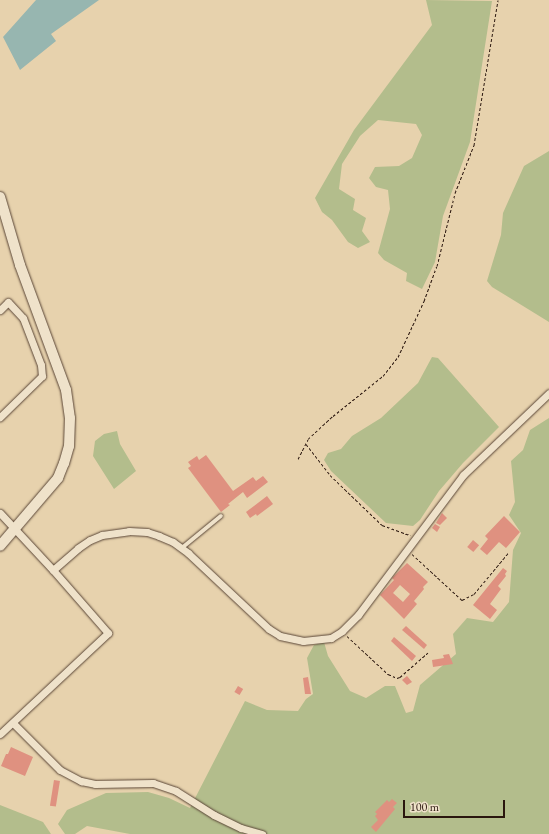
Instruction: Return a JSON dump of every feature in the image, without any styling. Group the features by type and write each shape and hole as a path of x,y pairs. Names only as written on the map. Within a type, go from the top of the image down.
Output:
{"street":[{"path":"0,546 58,478 64,463 68,446 70,418 66,390 20,265 1,203"},
{"path":"0,310 8,302 23,318 41,365 42,376 0,417"},
{"path":"53,570 78,548 102,535 129,531 147,532 166,539 181,548 217,579 269,629 280,636 293,640 311,641 331,638 342,631 358,615 463,475 549,393"},
{"path":"0,512 108,633 0,734"},
{"path":"13,723 60,770 75,778 95,784 153,783 176,791 214,815 241,828 262,834"}],"lane":[{"path":"181,548 221,516"}],"path":[{"path":"298,459 308,439 333,416 383,376 398,357 424,301 437,266 455,193 474,145 498,0"},
{"path":"306,444 330,475 382,525 416,537"},
{"path":"407,549 462,600 474,594 509,552"},
{"path":"342,631 388,674 397,678 428,653"}],"green space":[{"path":"426,0 492,1 470,142 443,216 435,262 422,289 406,281 407,273 384,260 378,253 390,209 388,190 376,187 369,178 375,167 399,166 412,158 422,135 416,124 378,120 360,136 342,164 339,189 355,199 353,210 366,218 362,231 370,242 358,248 348,242 332,220 322,212 315,198 354,130 432,25"},
{"path":"549,151 549,322 492,287 487,281 501,235 503,213 524,166"},
{"path":"432,357 438,358 499,427 463,463 439,491 420,520 413,526 386,523 331,471 324,460 328,453 341,449 352,436 381,418 418,383"},
{"path":"549,418 549,834 130,834 87,826 75,834 65,834 58,824 67,810 106,793 148,792 169,798 190,808 245,701 267,710 298,711 306,699 313,694 307,658 314,645 324,642 328,656 350,691 366,698 385,686 395,686 406,713 413,711 420,685 456,654 453,634 467,618 493,622 509,602 513,550 521,533 509,515 515,502 511,461 523,450 530,430"},
{"path":"117,431 120,444 136,471 114,489 93,456 95,441 104,434"},
{"path":"0,805 43,822 51,834 0,834"}],"water":[{"path":"36,0 99,0 51,34 56,41 20,70 3,37"}],"building":[{"path":"206,455 233,491 253,477 256,481 263,476 268,482 247,498 243,492 228,504 230,505 221,512 188,468 191,466 188,462 197,456 199,460"},
{"path":"267,496 273,504 257,516 256,514 250,518 246,512"},
{"path":"442,513 447,518 440,525 436,523"},
{"path":"504,516 520,532 506,548 499,542 487,555 480,549 488,539 485,536"},
{"path":"435,524 440,527 437,532 432,528"},
{"path":"473,540 479,545 473,552 467,547"},
{"path":"407,563 428,582 414,601 417,604 404,619 380,595 394,580 392,578","holes":["400,585 410,594 403,602 393,593"]},
{"path":"503,568 507,571 505,574 506,576 498,586 501,589 490,604 497,610 490,619 473,605"},
{"path":"406,626 427,645 424,649 402,630"},
{"path":"394,637 416,656 412,661 391,641"},
{"path":"449,654 453,664 433,667 432,660 444,658 443,655"},
{"path":"407,676 412,682 407,685 402,680"},
{"path":"308,677 311,694 305,694 303,678"},
{"path":"238,686 243,689 240,695 234,692"},
{"path":"11,747 33,757 25,776 1,766"},
{"path":"54,780 60,781 56,807 50,806"},
{"path":"392,799 397,803 393,807 395,809 376,832 371,827 378,820 375,816 377,814 375,812 387,800 389,802"}]}
